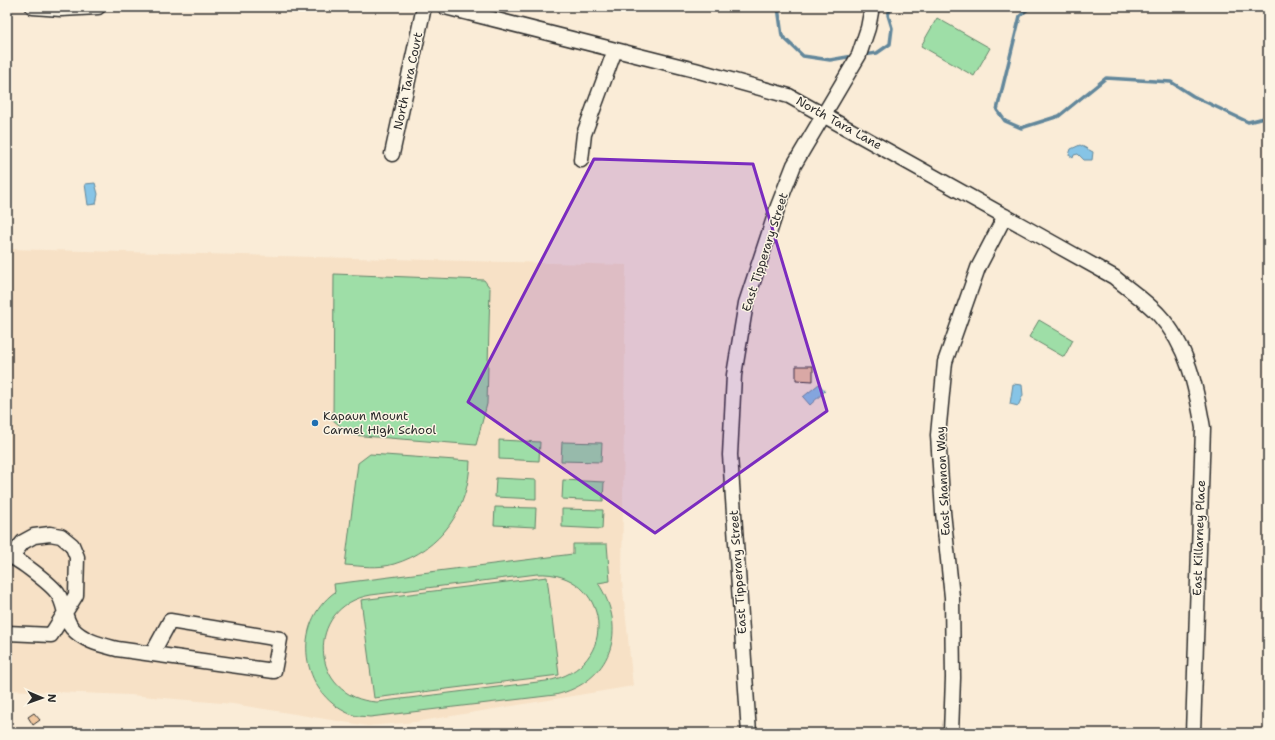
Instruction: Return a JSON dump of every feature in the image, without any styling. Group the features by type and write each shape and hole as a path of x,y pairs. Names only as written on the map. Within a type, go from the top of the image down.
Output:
{"street":[{"path":"33,7 61,9 98,7"},
{"name":"North Tara Court","path":"392,154 424,7"},
{"name":"North Tara Lane","path":"445,7 789,96 824,114 1114,277 1159,315 1181,346"},
{"name":"East Tipperary Street","path":"749,733 730,455 734,375 746,303 778,206 794,165 860,55 868,28 872,7"},
{"path":"581,160 584,134 615,50"},
{"name":"East Shannon Way","path":"951,733 953,678 952,597 943,512 938,434 945,362 978,268 1005,216"},
{"name":"East Killarney Place","path":"1181,346 1197,388 1203,428 1193,733"},
{"path":"7,633 51,634 65,613 76,595 77,557 72,545 60,536 50,534 34,536 23,542 9,556 24,564 58,594 65,613 72,628 95,642 117,649 152,654 274,671 280,639 170,621 152,654"}],"highlighted area":[{"path":"594,159 753,164 827,411 655,533 468,402"}],"shaded area":[{"name":"Kapaun Mount Carmel High School","path":"7,249 626,265 622,581 633,686 415,722 368,726 233,704 130,695 7,690"}],"green space":[{"path":"937,18 990,48 974,76 921,46"},
{"path":"334,274 484,280 490,288 487,404 476,445 351,435 333,420"},
{"path":"1039,320 1073,340 1064,357 1029,337"},
{"path":"499,440 540,442 539,461 499,459"},
{"path":"562,442 602,443 601,462 561,461"},
{"path":"370,454 470,461 468,479 458,511 449,525 426,549 411,558 388,566 370,567 345,565 358,463"},
{"path":"496,478 536,480 536,499 495,497"},
{"path":"563,480 604,482 603,501 562,499"},
{"path":"495,507 536,508 535,527 494,525"},
{"path":"562,509 603,510 602,529 562,527"},
{"path":"573,544 607,544 610,581 598,583 607,601 612,618 613,636 609,652 601,666 590,679 574,688 555,695 370,717 350,714 333,704 320,691 312,675 307,657 307,639 312,622 321,606 335,592 334,584 573,554","holes":["537,574 562,577 580,587 592,603 598,622 596,641 587,659 570,673 546,681 377,702 354,697 338,686 328,670 323,652 326,633 334,616 349,603 371,595"]},
{"path":"547,577 559,675 374,698 361,600"}],"water":[{"path":"1080,145 1093,152 1092,160 1084,160 1078,154 1074,155 1073,158 1069,155 1071,149"},
{"path":"95,183 98,194 96,204 88,205 85,184"},
{"path":"819,384 825,391 810,405 803,397"},
{"path":"1013,384 1022,385 1023,395 1018,406 1010,404"}],"building":[{"path":"796,366 813,366 813,381 796,380"},
{"path":"34,713 40,720 33,725 28,717"}],"waterway":[{"path":"778,7 782,36 803,56 830,60 853,56"},
{"path":"863,55 877,53 890,44 892,28 888,15 891,7"},
{"path":"1030,7 1020,16 997,110 1005,121 1021,128 1059,116 1106,78 1171,82 1193,96 1248,122 1268,117"}],"place":[{"name":"Kapaun Mount Carmel High School","path":"315,423"}]}
